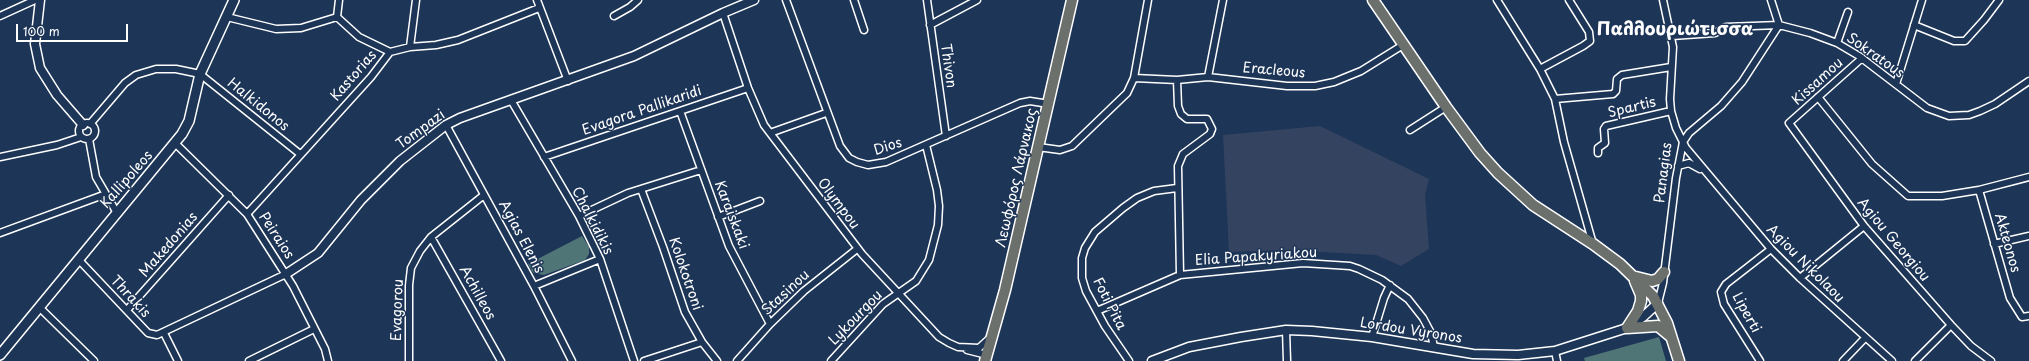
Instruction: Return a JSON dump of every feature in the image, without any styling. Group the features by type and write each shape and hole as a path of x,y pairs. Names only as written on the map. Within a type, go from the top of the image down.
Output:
{"main road":[{"name":"Kallipoleos","path":"0,357 39,307 176,144 189,121 200,74 234,0"},
{"name":"Λεωφόρος Λάρνακος","path":"984,359 1005,290 1072,0"},
{"path":"1373,0 1446,107 1480,153 1518,192 1542,211 1593,244 1634,277 1658,303 1672,338 1679,361"},
{"path":"1634,277 1652,281 1658,279 1664,272"},
{"path":"1627,328 1638,311 1641,300 1641,295 1634,277"},
{"path":"1627,328 1658,326 1672,338"}],"street":[{"path":"0,16 35,0"},
{"path":"40,0 35,44 40,68 57,95 86,124 94,127 95,132 90,139 96,177 117,213"},
{"path":"337,17 339,0"},
{"path":"410,47 416,0"},
{"path":"537,0 568,81"},
{"path":"614,16 630,7 638,0"},
{"name":"Tompazi","path":"164,333 257,286 286,274 318,253 361,200 400,161 446,125 460,118 568,81 634,56 723,13 754,0"},
{"name":"Dios","path":"786,0 826,113 844,154 857,162 868,165 886,162 1020,103 1030,101 1049,104"},
{"path":"854,0 864,30"},
{"name":"Thivon","path":"926,0 946,136"},
{"path":"930,25 977,0"},
{"path":"1038,147 1060,150 1072,146 1127,93 1134,78 1148,0"},
{"path":"1208,77 1223,0"},
{"path":"1497,0 1540,69 1555,99 1564,142 1577,182 1593,244"},
{"path":"1540,69 1583,46 1590,40 1589,32 1569,0"},
{"name":"Panagias","path":"1658,303 1662,290 1678,166 1683,142 1676,128 1671,111 1671,67 1673,53 1672,36 1663,0"},
{"path":"1683,142 1689,133 1721,106 1742,82 1779,24 1771,0"},
{"path":"1896,84 1922,0"},
{"path":"1914,26 1954,41 1965,41 1984,20 1999,0"},
{"name":"Kastorias","path":"247,214 370,77 390,52 410,47 436,45 458,40 539,8"},
{"path":"1837,43 1848,12"},
{"name":"Olympou","path":"723,13 748,88 760,116 770,133 857,249 939,337 958,347 979,348 992,336"},
{"path":"227,17 276,29 301,28 337,17"},
{"path":"337,17 359,37 390,52"},
{"name":"Sokratous","path":"1672,36 1715,33 1726,27 1779,24 1823,37 1837,43 1862,58 1927,108 1949,116 1969,115 1995,104 2029,81"},
{"name":"Eracleous","path":"1134,78 1177,80 1208,77 1287,86 1314,86 1334,82 1361,71 1403,45"},
{"name":"Kissamou","path":"1789,123 1862,58"},
{"path":"1555,99 1613,94 1616,91 1617,80 1622,75 1671,67"},
{"path":"81,137 79,132 86,124 125,82 136,75 156,69 176,69 200,74"},
{"name":"Halkidonos","path":"200,74 300,154"},
{"path":"1177,80 1178,106 1181,114 1187,119 1207,120 1212,129 1210,134 1179,158 1178,188 1180,275"},
{"name":"Evagora Pallikaridi","path":"544,157 748,88"},
{"path":"1818,97 1872,164 1908,196 1942,196 1979,190 2029,177"},
{"name":"Chalkidikis","path":"511,100 578,216 600,259 634,361"},
{"path":"1410,130 1446,107"},
{"name":"Karaiskaki","path":"680,111 729,246 770,324"},
{"name":"Spartis","path":"1598,153 1598,148 1606,143 1604,129 1606,126 1671,111"},
{"path":"770,133 826,113"},
{"name":"Agiou Georgiou","path":"1789,123 1864,226 1950,325 1971,346 1991,361"},
{"name":"Agias Elenis","path":"446,125 534,286 572,361"},
{"path":"0,157 57,145 81,137 90,139"},
{"name":"Agiou Nikolaou","path":"1683,142 1708,176 1771,249 1800,278 1892,361"},
{"name":"Peiraios","path":"176,144 247,214 286,274 327,355 328,361"},
{"name":"Lykourgou","path":"831,361 883,304 911,286 923,272 929,260 938,225 939,206 937,190 926,145"},
{"name":"Agiou Nikolaou","path":"1678,166 1689,163 1697,167 1708,176"},
{"path":"578,216 641,189 701,170"},
{"name":"Foti Pita","path":"1129,361 1105,326 1086,291 1082,278 1082,258 1090,240 1106,223 1137,198 1154,190 1178,188"},
{"name":"Kolokotroni","path":"641,189 685,312 702,342 717,361"},
{"name":"Akteonos","path":"1979,190 2010,298 2022,317 2029,316"},
{"path":"0,233 106,194"},
{"name":"Makedonias","path":"127,310 229,195"},
{"name":"Evagorou","path":"409,361 409,285 411,268 420,251 431,237 484,195"},
{"path":"718,217 760,202"},
{"path":"1800,278 1864,226"},
{"path":"1994,244 2029,236"},
{"name":"Achilleos","path":"431,237 501,361"},
{"name":"Stasinou","path":"737,361 770,324 820,277 857,249"},
{"name":"Liperti","path":"1760,361 1724,304 1721,292 1726,284 1771,249"},
{"path":"534,286 600,259"},
{"name":"Thrakis","path":"78,260 148,333 157,335 164,333"},
{"name":"Elia Papakyriakou","path":"1097,311 1180,275 1303,263 1330,264 1359,269 1390,285 1416,308 1431,333 1434,347"},
{"path":"1372,337 1385,295 1390,285"},
{"name":"Lordou Vyronos","path":"1152,361 1189,347 1241,336 1286,330 1372,337 1434,347 1471,358 1496,358 1555,351 1627,328 1643,317 1658,303"},
{"path":"39,307 94,361"},
{"path":"1915,361 1950,325"},
{"path":"249,361 314,329"},
{"path":"1286,330 1287,361"},
{"path":"164,333 178,361"},
{"path":"1843,361 1865,338"},
{"path":"644,361 702,342"},
{"path":"958,347 984,359"},
{"path":"1555,351 1557,361"},
{"path":"0,357 4,361"}],"shaded area":[{"path":"1320,126 1429,179 1425,195 1429,249 1401,266 1376,255 1288,250 1229,252 1223,135"}],"green space":[{"path":"582,236 589,247 589,254 585,260 544,275 533,273 528,264"},
{"path":"1659,337 1666,361 1585,361 1584,358"}],"district":[{"name":"Παλλουριώτισσα","path":"1675,30"}]}
